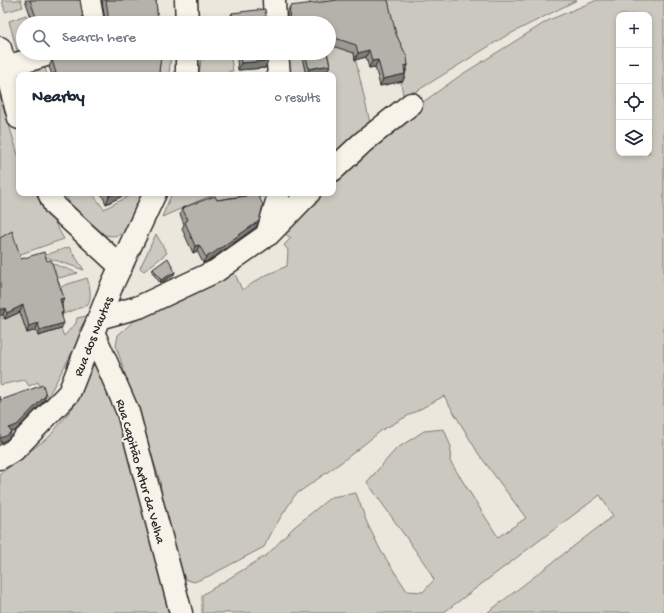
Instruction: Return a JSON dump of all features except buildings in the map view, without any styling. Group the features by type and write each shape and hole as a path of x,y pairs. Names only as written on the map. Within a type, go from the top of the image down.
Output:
{"street":[{"path":"88,0 91,16"},
{"path":"186,0 187,16"},
{"path":"274,0 275,16"},
{"path":"16,57 3,58 16,107"},
{"path":"187,60 187,72"},
{"path":"278,60 279,72"},
{"path":"336,167 363,142 411,104"},
{"path":"51,196 56,206 121,267"},
{"name":"Rua dos Nautas","path":"0,458 14,450 69,392 121,267 154,196"},
{"path":"267,235 278,196"},
{"path":"96,325 139,307 216,271 267,235 306,196"},
{"name":"Rua Capitão Artur da Velha","path":"96,325 128,412 181,613"}],"shaded area":[{"path":"2,0 21,0 23,7 5,12"},
{"path":"309,0 338,0 348,51 354,53 370,123 336,156 336,72 327,72 324,60 336,60 336,16 313,16"},
{"path":"384,0 577,0 504,37 404,99 401,84 405,77 405,65"},
{"path":"597,0 664,0 664,613 487,613 613,516 600,495 443,613 202,613 202,595 267,555 293,528 331,497 356,493 367,523 381,551 407,591 423,592 434,580 427,567 367,482 396,449 424,431 444,429 451,447 450,461 498,537 526,518 478,453 444,396 382,430 343,461 295,495 264,547 209,576 194,582 176,576 167,540 160,481 116,346 118,335 134,321 182,300 233,269 242,290 264,276 287,266 288,250 284,245 291,238 282,232 313,196 336,196 336,173 395,122 461,75 549,20"},
{"path":"16,19 16,47 9,21"},
{"path":"43,60 46,72 21,72 20,68"},
{"path":"157,60 170,60 169,72 157,72"},
{"path":"201,60 231,60 233,71 199,72"},
{"path":"282,60 303,60 305,72 281,72"},
{"path":"0,95 16,148 16,196 40,196 64,239 15,256 0,243"},
{"path":"66,196 94,196 104,209 129,196 142,196 138,214 130,227 120,234 109,236 98,232 86,224 75,211"},
{"path":"171,196 210,196 162,217"},
{"path":"210,196 245,196 243,203 214,203"},
{"path":"156,234 167,253 144,271 140,268"},
{"path":"69,247 84,270 43,256"},
{"path":"48,262 78,273 55,279"},
{"path":"87,278 90,292 88,305 63,314 58,289 65,285"},
{"path":"20,312 27,333 36,330 38,336 61,329 64,336 76,323 77,318 87,316 79,331 81,336 45,402 38,382 29,386 25,380 0,385 0,317 5,319"},
{"path":"90,365 98,366 125,433 170,613 0,613 0,474 50,436 78,401 84,375"}]}
